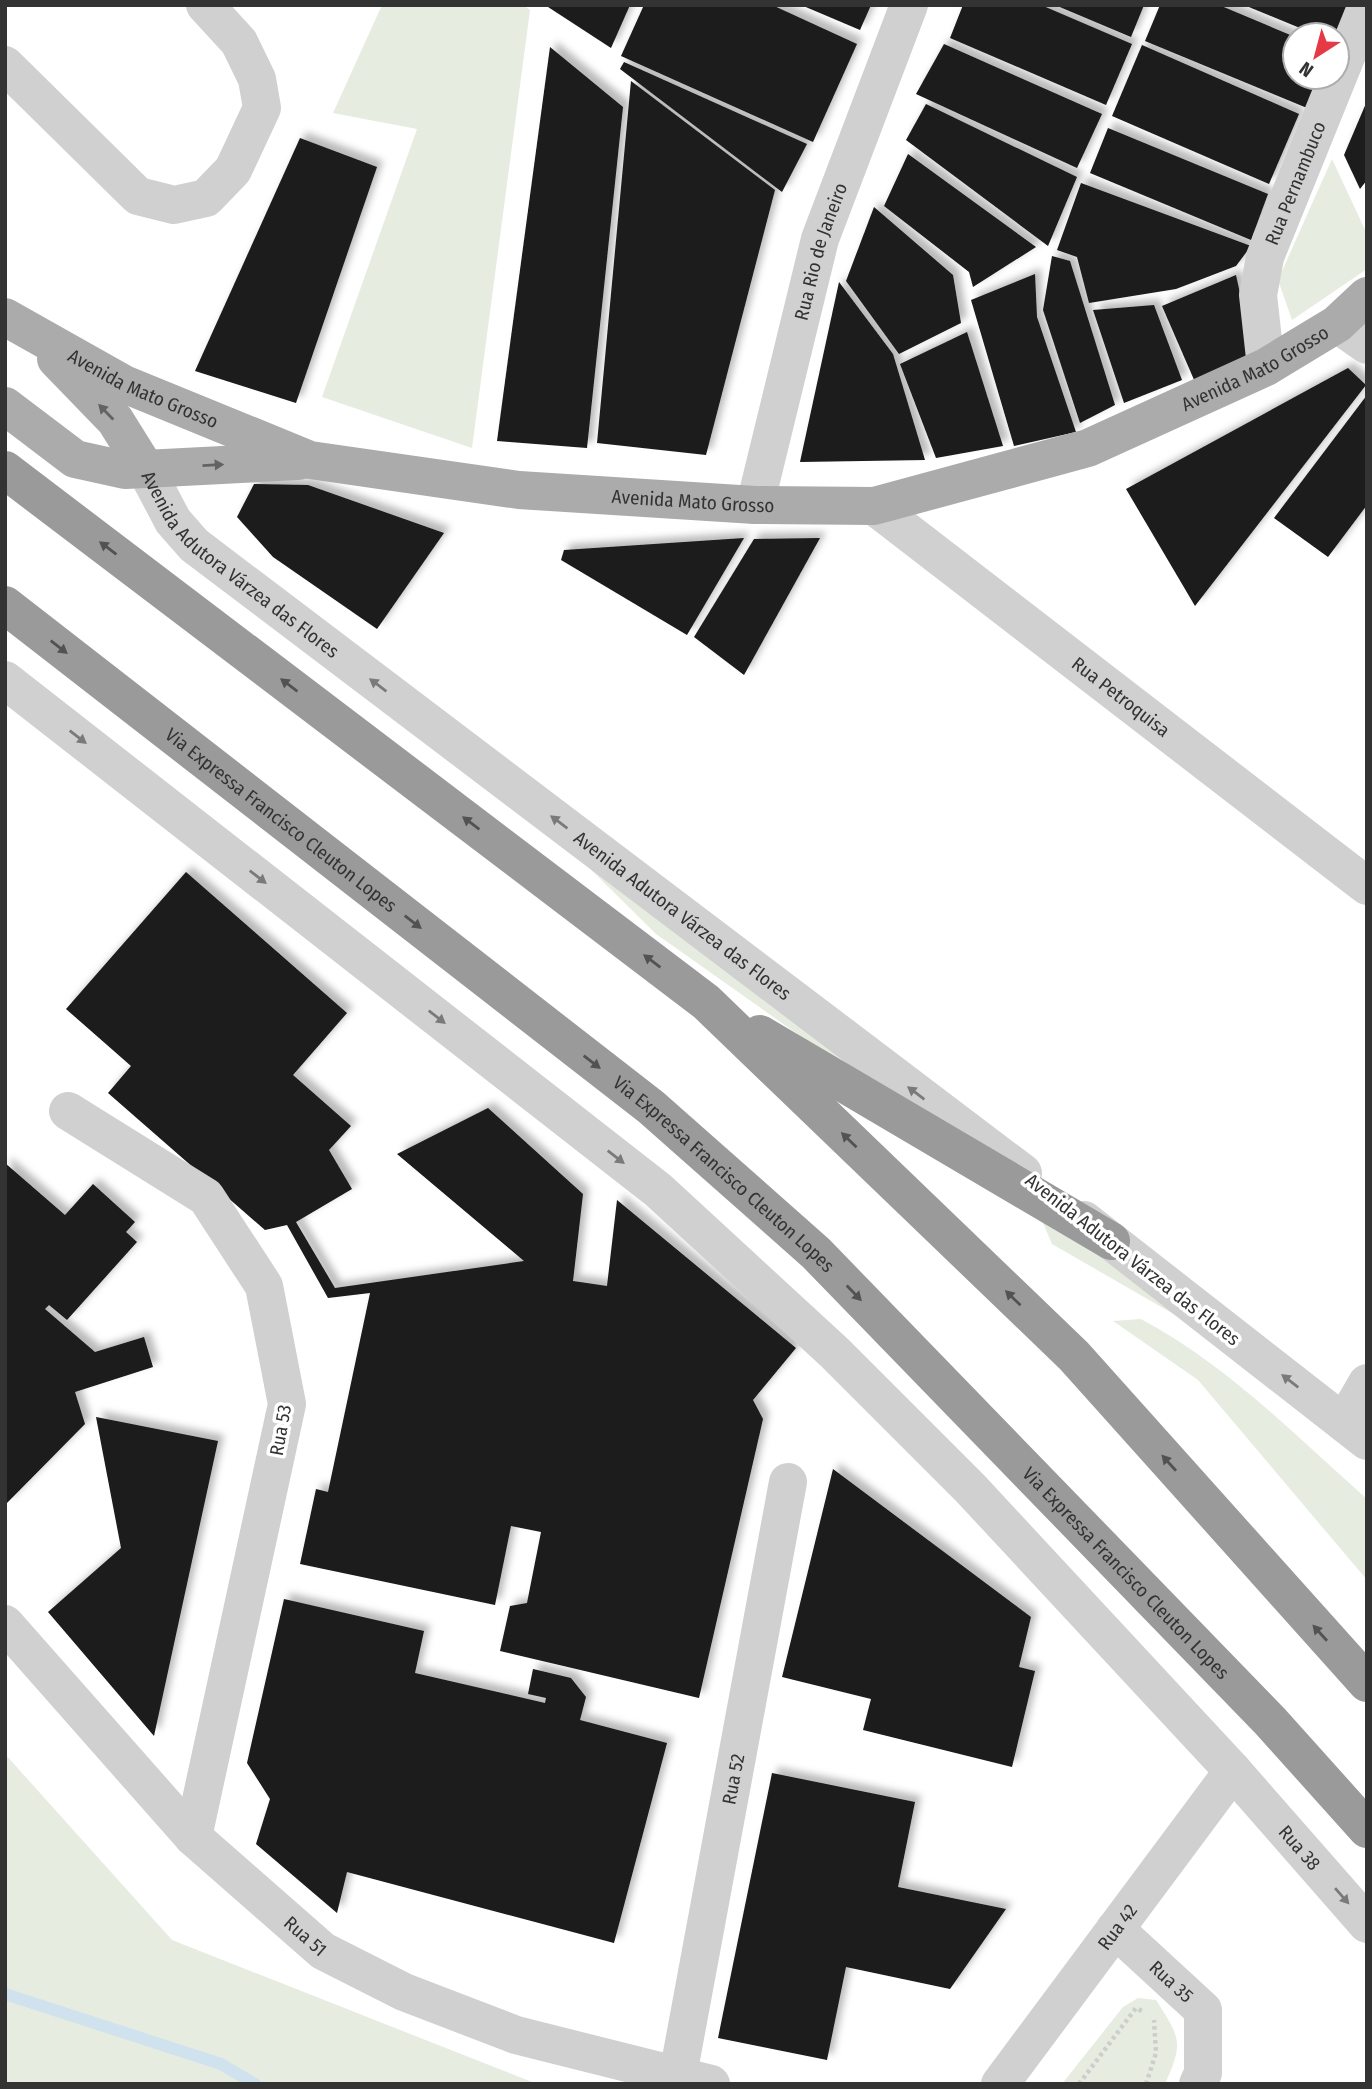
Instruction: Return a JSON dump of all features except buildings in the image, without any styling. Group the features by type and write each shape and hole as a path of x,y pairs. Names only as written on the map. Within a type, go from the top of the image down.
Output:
{"highway":[{"path":"5,470 706,1002 1111,1241"},
{"name":"Via Expressa Francisco Cleuton Lopes","path":"5,605 651,1107 816,1253 971,1416 1270,1721 1367,1829"},
{"path":"706,1002 1074,1356 1367,1683"}],"main road":[{"name":"Avenida Mato Grosso","path":"17,324 124,384 310,460 519,491 755,505 874,506 1088,448 1266,367 1352,334 1367,296"},
{"path":"17,324 115,420 145,468 310,460"},
{"name":"Avenida Adutora Várzea das Flores","path":"5,406 75,458 125,470 145,468"}],"street":[{"path":"5,65 138,196 174,205 206,198 233,170 261,108 257,79 239,42 205,5"},
{"name":"Rua Rio de Janeiro","path":"755,505 820,239 909,5"},
{"name":"Rua Pernambuco","path":"1266,367 1258,295 1265,257 1367,5"},
{"name":"Avenida Adutora Várzea das Flores","path":"145,468 173,522 194,545 1111,1241 1355,1432"},
{"name":"Rua Petroquisa","path":"874,506 1367,886"},
{"path":"5,680 658,1190 835,1353 971,1488 1233,1771"},
{"name":"Rua 53","path":"68,1111 206,1197 264,1286 287,1404 194,1837"},
{"path":"1355,1432 1367,1383"},
{"name":"Rua 52","path":"694,2080 788,1482"},
{"name":"Rua 51","path":"5,1624 194,1837 323,1951 404,1992 516,2035 694,2080"},
{"name":"Rua 38","path":"1233,1771 1367,1924"},
{"name":"Rua 42","path":"1000,2084 1233,1771"},
{"name":"Rua 35","path":"1115,1930 1203,2010 1203,2073 1198,2084"}],"path":[{"path":"1079,2084 1136,2008 1154,2017 1156,2053 1146,2084"}],"shaded area":[{"path":"382,5 523,5 530,10 472,448 322,397 417,129 333,113"},
{"path":"1332,159 1367,234 1367,269 1292,320 1278,280"},
{"path":"563,842 883,1082 881,1093 656,934"},
{"path":"1041,1218 1089,1236 1196,1327 1052,1244"},
{"path":"1141,1319 1172,1337 1231,1379 1367,1499 1367,1580 1198,1380 1113,1321"},
{"path":"5,1754 172,1940 537,2084 5,2084"},
{"path":"1138,1998 1156,2000 1177,2040 1175,2059 1165,2084 1062,2084 1123,2007"}],"waterway":[{"path":"5,1994 221,2064 255,2084"}]}
